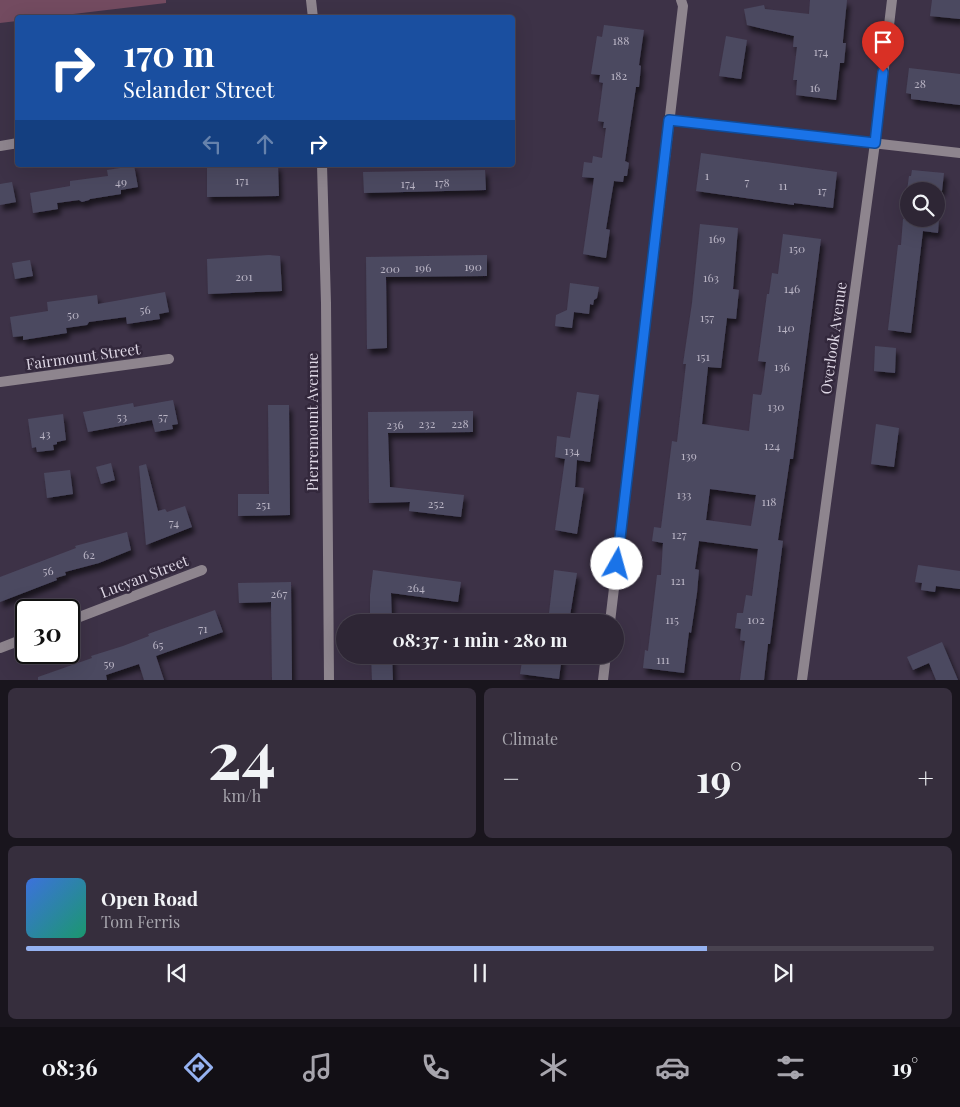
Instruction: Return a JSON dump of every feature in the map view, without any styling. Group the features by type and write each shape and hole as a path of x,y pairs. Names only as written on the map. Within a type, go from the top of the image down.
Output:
{"street":[{"path":"311,0 313,15"},
{"path":"611,614 683,6 681,0"},
{"name":"Overlook Avenue","path":"802,680 875,143 892,0"},
{"path":"669,120 960,153"},
{"path":"0,146 15,144"},
{"name":"Pierremount Avenue","path":"322,167 326,303 329,680"},
{"name":"Fairmount Street","path":"0,382 169,359"},
{"name":"Lucyan Street","path":"80,617 202,570"},
{"path":"0,648 15,642"},
{"path":"603,680 605,664"}],"shaded area":[{"path":"0,0 166,0 166,3 65,15 15,15 15,21 0,23"}],"building":[{"path":"810,0 847,0 843,40 843,43 846,43 844,63 840,63 836,100 796,95 797,80 793,80 797,47 793,47 794,36 747,25 744,9 764,5 765,9 809,14"},
{"path":"932,0 960,0 960,19 930,16"},
{"path":"604,25 644,30 639,65 641,66 639,87 636,87 625,161 629,163 627,176 624,176 623,182 614,181 606,229 610,230 606,258 583,254 594,178 582,177 584,162 592,163 593,156 602,158 606,128 603,128 604,122 598,121 603,83 599,82 600,75 591,74 597,36 602,37"},
{"path":"726,36 747,40 741,79 719,76"},
{"path":"909,68 960,74 960,105 911,99 911,94 906,93"},
{"path":"701,153 837,172 833,208 794,203 794,205 696,191"},
{"path":"134,167 138,187 121,190 121,194 82,202 79,200 57,203 58,209 33,213 30,193 70,186 70,181 108,176 107,170"},
{"path":"207,167 278,167 279,196 207,197"},
{"path":"485,170 486,190 364,193 363,172"},
{"path":"912,170 944,173 943,182 908,182 909,176 911,176"},
{"path":"12,182 16,202 0,205 0,184"},
{"path":"700,224 738,228 733,289 739,290 736,319 727,318 721,368 708,367 702,424 749,431 753,394 761,395 762,392 766,362 758,361 767,294 769,294 772,273 778,274 783,234 821,239 793,459 790,459 778,540 783,541 764,680 740,680 745,641 740,640 741,629 735,628 737,613 743,613 746,595 752,596 758,549 699,541 695,569 699,570 697,593 691,633 689,632 684,673 643,668 645,650 648,651 657,575 661,575 663,543 652,541 654,527 661,528 672,441 677,442 686,364 683,364 692,303","holes":["710,489 756,495 751,526 706,520"]},
{"path":"902,227 938,227 938,233 923,231 911,333 888,330 898,245 901,245"},
{"path":"487,255 487,276 386,277 387,348 367,349 366,257"},
{"path":"280,256 282,291 208,294 207,259"},
{"path":"30,260 33,276 15,279 12,263"},
{"path":"570,283 599,287 597,298 594,300 593,305 590,304 589,314 574,312 572,328 555,326 556,315 567,310"},
{"path":"165,292 169,312 159,314 160,319 127,324 126,317 89,322 87,325 66,328 67,333 23,340 23,336 13,337 10,317 48,311 47,302 97,295 98,304"},
{"path":"875,346 896,348 895,373 874,371"},
{"path":"577,392 599,395 590,462 577,460 575,487 584,488 577,534 555,530 565,459 555,457 557,436 570,438"},
{"path":"173,400 178,424 172,425 173,429 155,432 152,420 88,432 83,412 133,403 134,407"},
{"path":"268,405 289,405 290,515 238,516 238,494 269,494"},
{"path":"473,411 473,432 388,433 390,487 464,495 461,517 409,511 410,502 369,503 368,412"},
{"path":"63,414 66,440 53,445 54,450 37,452 36,447 32,448 28,419"},
{"path":"876,424 899,428 894,467 871,464"},
{"path":"111,463 115,480 101,484 96,467"},
{"path":"146,464 158,511 165,509 167,512 185,506 192,527 146,545 139,466"},
{"path":"70,470 73,494 47,498 44,473"},
{"path":"127,532 131,550 99,563 65,572 66,575 56,578 57,580 0,602 0,577 76,548 75,546"},
{"path":"918,565 960,571 960,589 936,586 935,592 921,590 922,583 915,582"},
{"path":"373,570 461,582 458,602 391,593 392,614 370,614"},
{"path":"554,570 577,573 570,614 549,614"},
{"path":"291,582 292,680 272,680 271,602 239,603 238,583"},
{"path":"215,610 223,632 156,656 164,680 144,680 139,664 106,675 107,680 38,680 38,677 80,664 80,662 92,658 91,656 149,636 148,634"},
{"path":"942,642 958,680 936,680 929,663 913,670 907,657"},
{"path":"371,664 392,664 393,680 372,680"},
{"path":"522,664 561,664 559,679 520,674"}],"route":[{"path":"617,564 669,120 875,143 883,72"}]}
